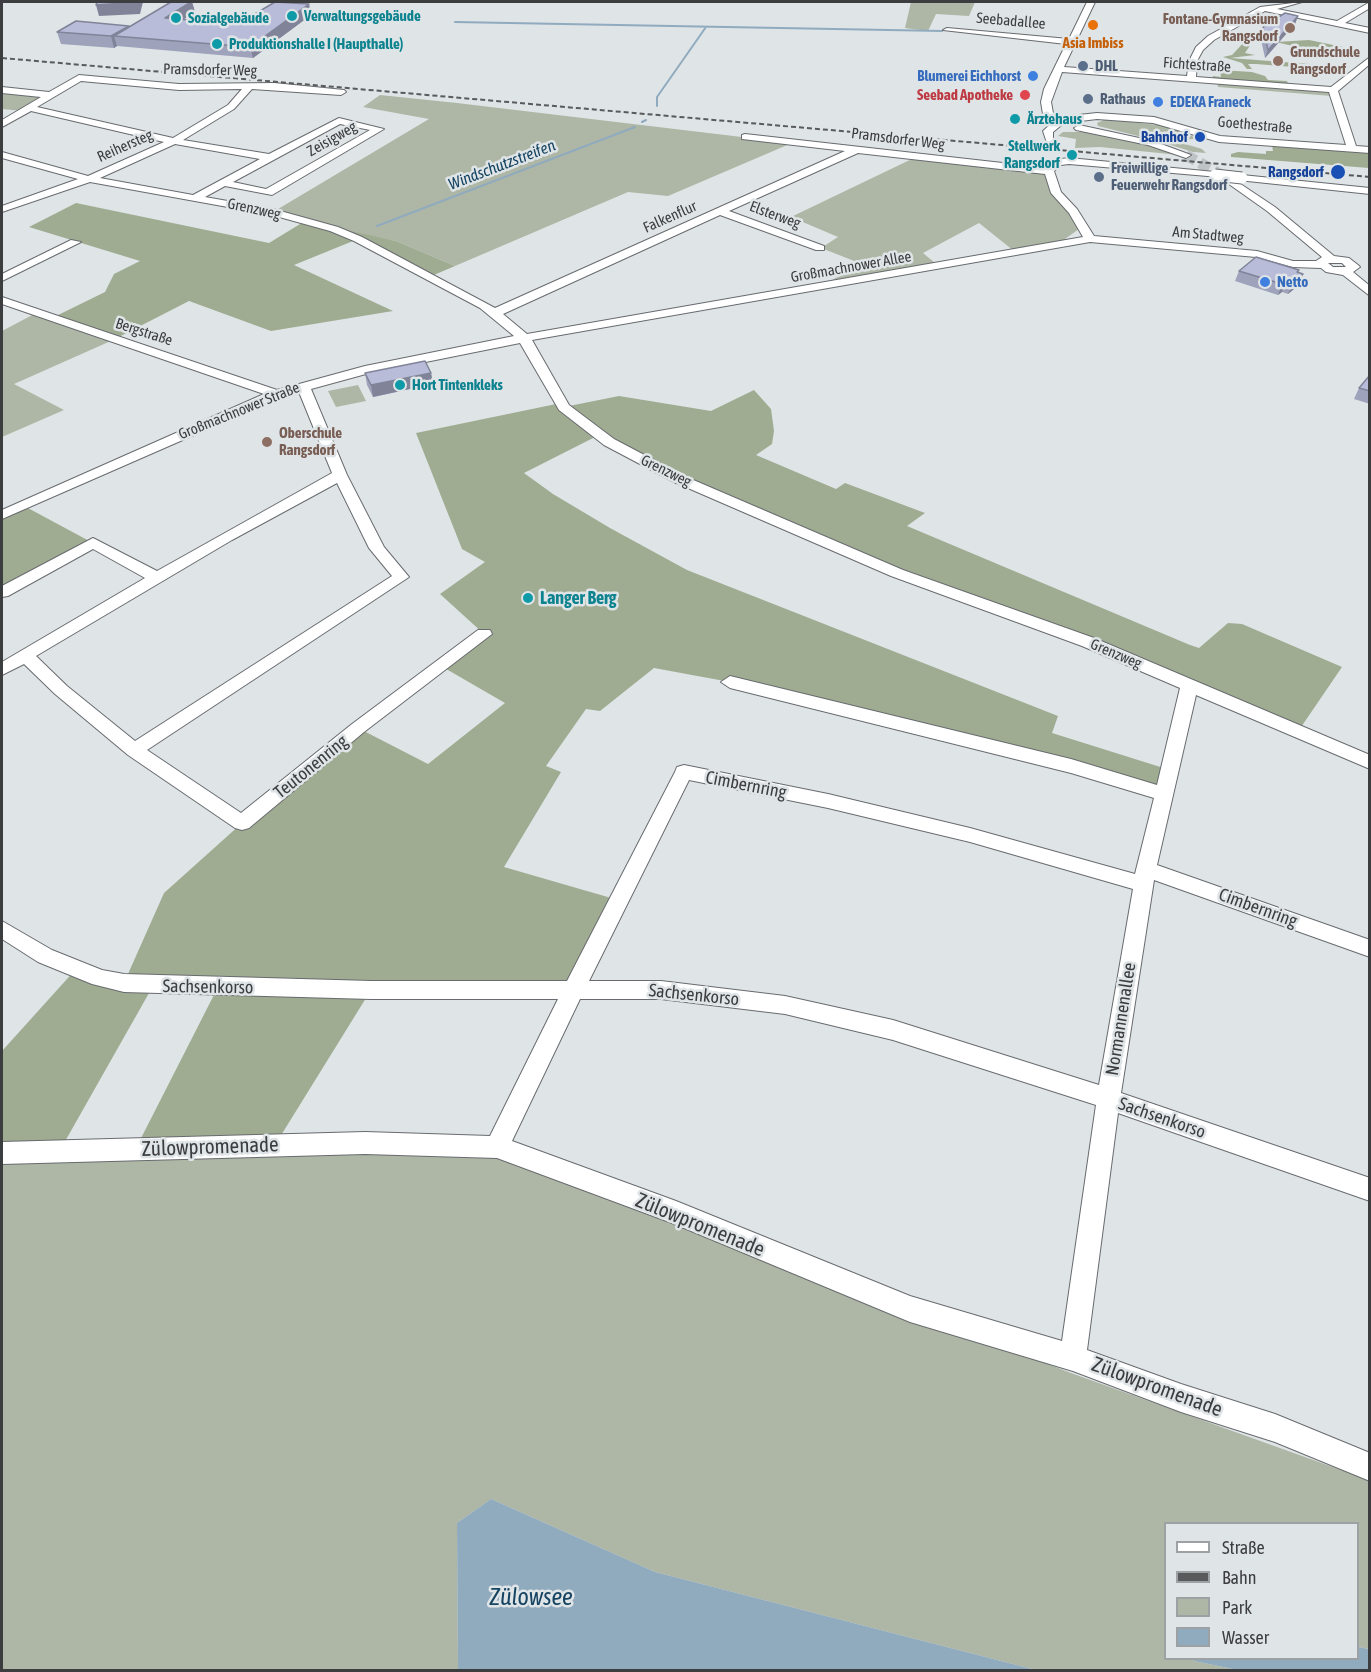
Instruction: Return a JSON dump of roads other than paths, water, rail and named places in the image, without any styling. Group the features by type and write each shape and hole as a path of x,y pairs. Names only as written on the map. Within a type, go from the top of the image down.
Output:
{"street":[{"path":"1091,2 1049,89 1047,111 1072,124 1156,144 1186,155"},
{"path":"1254,2 1267,8 1370,31"},
{"path":"1191,80 1193,61 1199,49 1211,38 1267,8 1298,2"},
{"path":"1338,24 1370,4"},
{"name":"Seebadallee","path":"947,30 1071,42"},
{"path":"1352,149 1333,90 1367,63"},
{"name":"Fichtestraße","path":"1059,69 1333,90"},
{"name":"Pramsdorfer Weg","path":"51,95 79,78 179,87 274,86 341,92"},
{"name":"Reihersteg","path":"2,210 89,179 174,141 231,107 248,88"},
{"path":"2,90 51,95"},
{"path":"2,124 51,95"},
{"path":"2,109 27,110 174,141 272,158"},
{"name":"Goethestraße","path":"1072,124 1104,116 1161,121 1219,139 1370,150"},
{"name":"Zeisigweg","path":"195,198 339,121 379,129 268,193 224,183"},
{"path":"1049,139 1052,132 1072,124"},
{"name":"Pramsdorfer Weg","path":"745,137 1049,171"},
{"name":"Falkenflur","path":"495,313 858,149"},
{"path":"1266,150 1370,159"},
{"name":"Grenzweg","path":"2,155 89,179 273,213 334,229 475,300 495,313 524,338 564,407 609,442 679,479 769,520 897,573 1088,642 1370,763"},
{"path":"1090,239 1073,211 1056,193 1049,171 1058,162 1370,191"},
{"path":"1236,179 1271,208 1326,262 1342,259 1370,293"},
{"name":"Elsterweg","path":"719,211 820,248"},
{"name":"Am Stadtweg","path":"1090,239 1248,253 1293,264 1326,262"},
{"name":"Großmachnower Allee","path":"524,338 1044,249 1090,239"},
{"path":"2,278 75,242"},
{"path":"1350,268 1366,264"},
{"name":"Bergstraße","path":"2,300 276,394"},
{"name":"Großmachnower Straße","path":"2,515 174,436 276,394 364,370 524,338"},
{"path":"135,750 401,577 377,548 340,475 303,385"},
{"path":"2,669 155,577 340,475"},
{"path":"2,592 93,543 155,577"},
{"name":"Teutonenring","path":"26,656 61,690 135,750 242,824 358,728 484,634"},
{"path":"730,682 1071,766 1165,794"},
{"name":"Normannenallee","path":"1073,1358 1108,1099 1145,877 1190,685"},
{"name":"Cimbernring","path":"497,1147 618,900 684,772 828,801 1145,877 1370,949"},
{"name":"Sachsenkorso","path":"2,929 45,957 100,978 124,983 371,990 661,990 785,1005 893,1030 1108,1099 1370,1190"},
{"name":"Zülowpromenade","path":"2,1153 365,1143 497,1147 676,1214 910,1309 1073,1358 1181,1398 1275,1428 1370,1467"}],"water":[{"name":"Zülowsee","path":"491,1499 655,1572 1036,1670 458,1670 457,1523"},
{"path":"1359,1647 1369,1649 1369,1670 1238,1670 1194,1661 1359,1660"}],"waterway":[{"path":"455,22 942,31"},
{"name":"Windschutzstreifen","path":"657,106 657,97 706,27"},
{"name":"Windschutzstreifen","path":"642,122 646,120"},
{"name":"Windschutzstreifen","path":"377,226 635,127"}],"tunnel":[{"path":"1186,155 1230,180"}],"railway":[{"path":"2,58 1370,177"}],"place":[{"name":"Verwaltungsgebäude","path":"292,16"},
{"name":"Sozialgebäude","path":"176,18"},
{"name":"Asia Imbiss","path":"1093,25"},
{"name":"Fontane-Gymnasium Rangsdorf","path":"1290,28"},
{"name":"Produktionshalle I (Haupthalle)","path":"217,44"},
{"name":"Grundschule Rangsdorf","path":"1278,61"},
{"name":"DHL","path":"1083,66"},
{"name":"Blumerei Eichhorst","path":"1033,76"},
{"name":"Seebad Apotheke","path":"1025,95"},
{"name":"Rathaus","path":"1088,99"},
{"name":"EDEKA Franeck","path":"1158,102"},
{"name":"Ärztehaus","path":"1015,119"},
{"name":"Bahnhof","path":"1200,137"},
{"name":"Stellwerk Rangsdorf","path":"1072,155"},
{"name":"Rangsdorf","path":"1338,172"},
{"name":"Freiwillige Feuerwehr Rangsdorf","path":"1099,177"},
{"name":"Netto","path":"1265,282"},
{"name":"Hort Tintenkleks","path":"400,385"},
{"name":"Oberschule Rangsdorf","path":"267,442"},
{"name":"Langer Berg","path":"528,598"}]}
